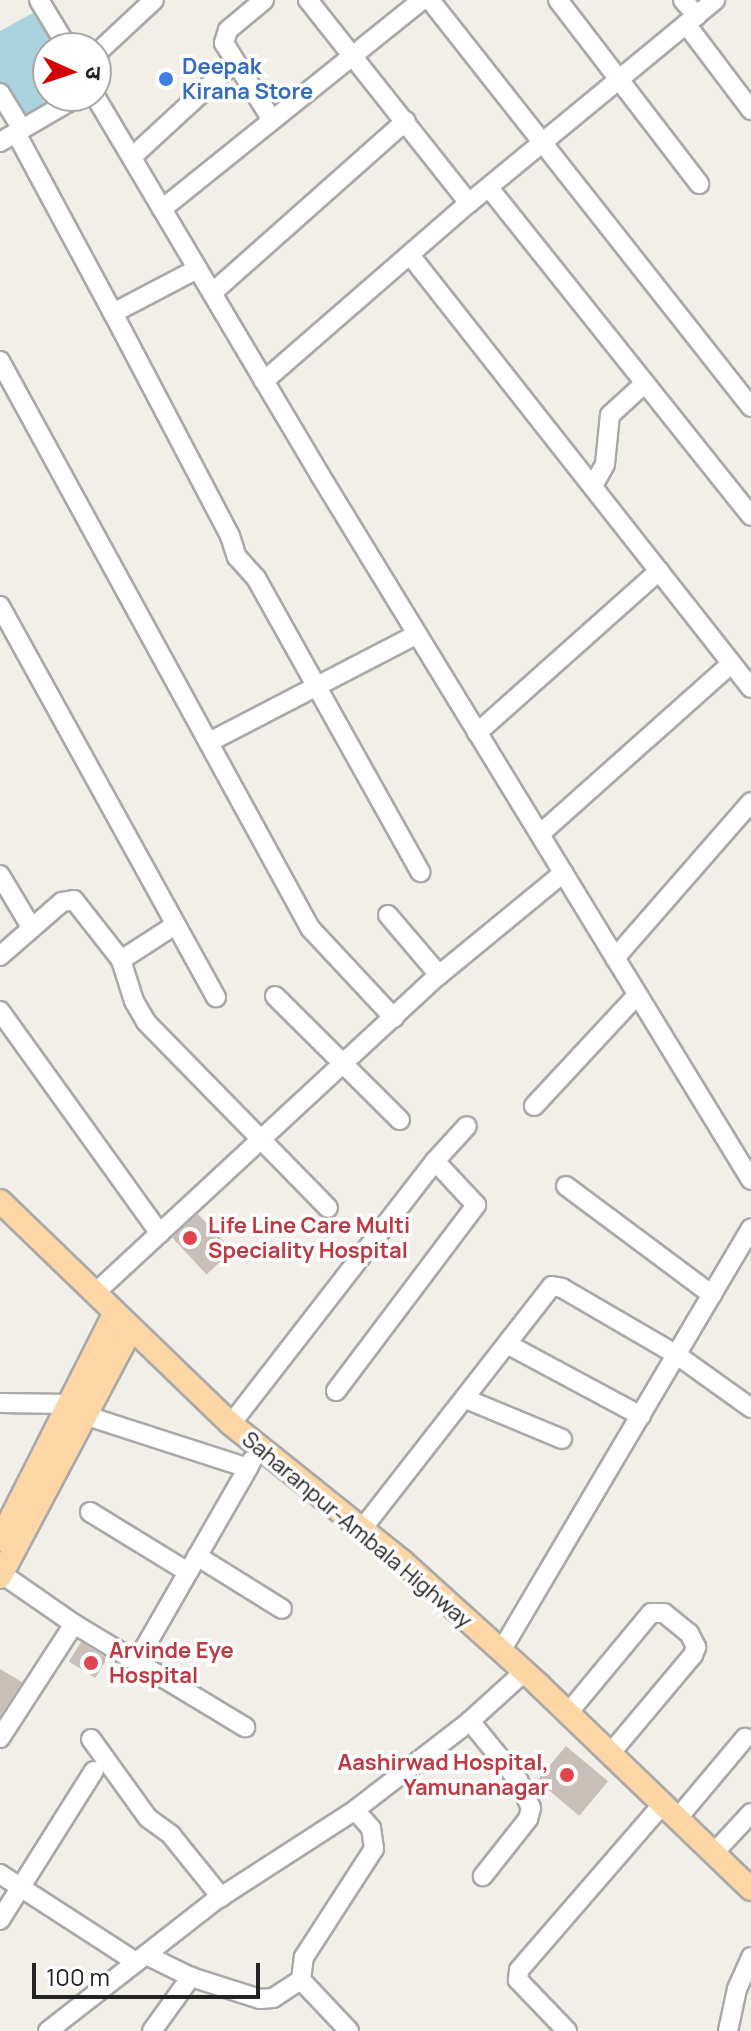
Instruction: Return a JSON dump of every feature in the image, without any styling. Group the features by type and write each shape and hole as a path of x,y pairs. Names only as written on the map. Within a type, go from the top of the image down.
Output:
{"main road":[{"name":"Saharanpur-Ambala Highway","path":"0,1201 231,1424 253,1458 362,1529 524,1672 751,1889"},
{"path":"1,1576 76,1409 114,1314"},
{"path":"0,1540 76,1409 131,1330"}],"street":[{"path":"39,0 58,32"},
{"path":"264,0 224,35 224,43 272,120"},
{"path":"308,0 469,203"},
{"path":"162,209 422,0"},
{"path":"430,0 751,407"},
{"path":"558,0 699,184"},
{"path":"683,0 692,20 751,110"},
{"path":"264,381 469,203 490,189 715,0"},
{"path":"112,39 151,1"},
{"path":"132,157 235,62"},
{"path":"0,93 13,134 113,313 230,536 237,557 252,572 420,872"},
{"path":"13,134 51,112"},
{"path":"105,112 264,381 637,995 745,1157 751,1180"},
{"path":"212,293 406,121"},
{"path":"490,189 751,516"},
{"path":"410,255 751,688"},
{"path":"113,313 197,269"},
{"path":"0,361 310,928 394,1018"},
{"path":"593,486 607,456 610,415 645,383"},
{"path":"477,733 659,571"},
{"path":"0,606 216,997"},
{"path":"209,742 417,634"},
{"path":"540,834 731,664"},
{"path":"615,958 751,802"},
{"path":"94,1294 439,975 563,873"},
{"path":"0,875 31,927"},
{"path":"0,956 62,902 74,900 121,960 134,1001 146,1022 328,1208"},
{"path":"388,915 439,975"},
{"path":"121,960 175,925"},
{"path":"534,1106 637,995"},
{"path":"275,996 400,1120"},
{"path":"0,1011 160,1234"},
{"path":"231,1424 435,1161 467,1126"},
{"path":"336,1391 476,1205 435,1161"},
{"path":"566,1186 712,1295"},
{"path":"501,1651 751,1228"},
{"path":"362,1529 466,1399 547,1290 557,1286 677,1355 751,1408"},
{"path":"507,1344 641,1416"},
{"path":"466,1399 562,1439"},
{"path":"0,1403 76,1409 253,1458 137,1661"},
{"path":"90,1512 282,1609"},
{"path":"1,1576 74,1624 245,1727"},
{"path":"568,1713 651,1613 664,1613 689,1633 696,1647 693,1655 610,1754"},
{"path":"0,1738 74,1624"},
{"path":"48,2031 221,1897 355,1810 470,1721 524,1672"},
{"path":"470,1721 518,1780 531,1808 528,1819 483,1876"},
{"path":"567,2031 518,1980 519,1970 745,1738"},
{"path":"91,1739 148,1818 171,1835 221,1897"},
{"path":"0,1920 94,1771"},
{"path":"0,1874 141,1958 260,1999 273,1998 301,1980 304,1957 374,1849 371,1828 355,1810"},
{"path":"713,1854 751,1813"},
{"path":"728,2031 737,1989 751,1957"},
{"path":"152,2031 191,1977"},
{"path":"301,1980 349,2031"}],"water":[{"path":"40,9 54,32 32,32 32,112 35,112 21,120 0,87 0,31"}],"building":[{"path":"198,1214 232,1251 207,1274 172,1238"},
{"path":"81,1642 107,1658 95,1678 69,1662"},
{"path":"0,1669 22,1682 0,1716"},
{"path":"566,1746 608,1781 579,1816 537,1780"}],"place":[{"name":"Deepak Kirana Store","path":"166,79"},
{"name":"Life Line Care Multi Speciality Hospital","path":"190,1238"},
{"name":"Arvinde Eye Hospital","path":"91,1663"},
{"name":"Aashirwad Hospital, Yamunanagar","path":"567,1775"}]}
